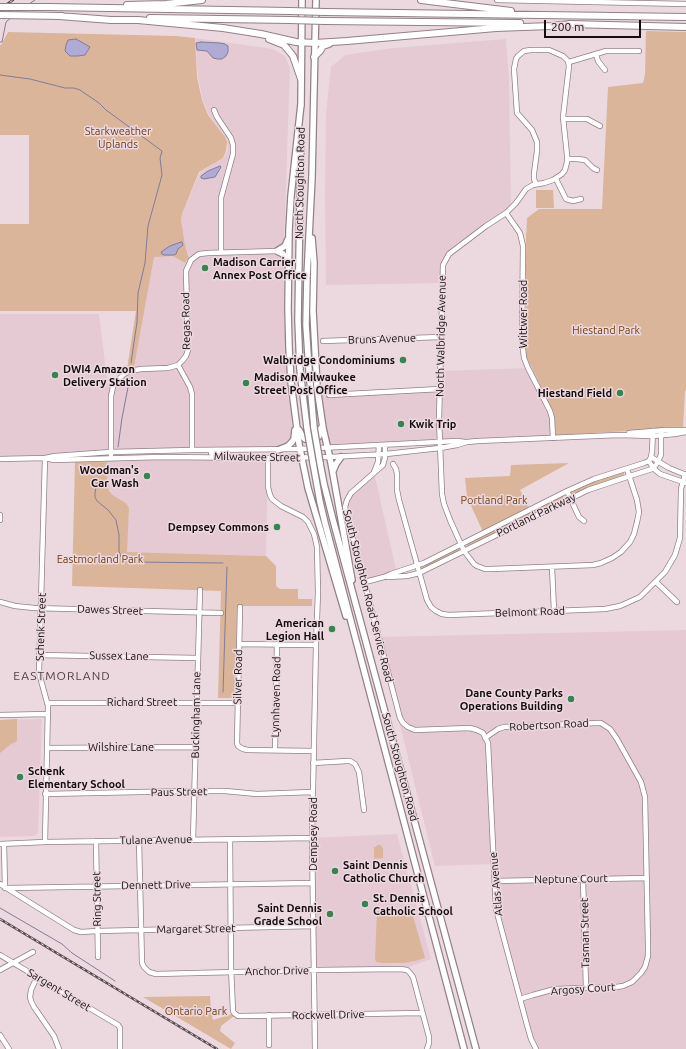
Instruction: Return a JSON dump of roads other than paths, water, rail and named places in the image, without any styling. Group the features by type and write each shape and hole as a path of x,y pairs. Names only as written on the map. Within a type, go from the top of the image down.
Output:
{"highway":[{"path":"87,8 107,5 166,4 202,0"},
{"path":"421,0 508,11 583,16"},
{"path":"0,6 686,17"},
{"path":"0,15 686,27"},
{"path":"59,16 163,22 223,28 301,42 315,43 571,24"},
{"path":"243,31 274,40 284,45 293,56 301,79"},
{"path":"314,57 323,46 334,42"}],"main road":[{"name":"North Stoughton Road","path":"302,0 298,314 300,370 316,485"},
{"name":"North Stoughton Road","path":"316,0 311,206 306,325 314,428 324,484"},
{"path":"301,104 291,196 288,274 289,347 296,426 308,488 361,662"},
{"path":"311,206 314,263 313,311 317,387 327,448 333,471 351,571 354,597"},
{"path":"277,251 283,248 287,243 289,230"},
{"path":"277,251 285,257 288,274"},
{"path":"296,426 305,439 314,440 320,434 322,420"},
{"path":"278,450 288,446 292,442 294,439 296,426"},
{"path":"333,471 341,456"},
{"name":"South Stoughton Road","path":"324,484 391,737 477,1049"},
{"name":"South Stoughton Road","path":"316,485 361,662 461,1036 463,1049"},
{"path":"382,739 391,737"}],"street":[{"path":"497,0 686,4"},
{"path":"536,184 534,173 538,151 537,145 532,130 517,112 514,66 518,56 527,50 549,50 564,57 568,62 569,72 563,119 567,159 566,168 564,172 556,179 565,198 573,201 581,199"},
{"path":"568,62 611,51 639,51"},
{"path":"596,54 598,61 605,70"},
{"path":"214,110 233,144 233,154 221,198 221,252 277,251"},
{"path":"563,119 587,119 600,126"},
{"path":"567,159 585,160 597,170"},
{"name":"North Walbridge Avenue","path":"556,179 536,184 526,189 516,203 506,213 460,245 447,256 443,265 440,448 442,494 444,504 464,551 474,564 485,569 593,565 612,558 621,552 630,542 634,534 639,512 637,500 627,469"},
{"name":"Wittwer Road","path":"506,213 520,233 523,246 523,354 528,368 550,411 552,418 553,438"},
{"name":"Regas Road","path":"192,450 192,394 190,387 178,365 185,359 188,350 186,271 193,259 202,254 221,252"},
{"name":"Bruns Avenue","path":"323,341 441,337"},
{"path":"111,459 110,396 112,387 124,374 130,371 168,368 178,365"},
{"path":"329,395 440,389"},
{"name":"Milwaukee Street","path":"0,459 45,458 111,452 278,450 653,433 675,434 686,431"},
{"path":"653,433 653,448 650,459 653,468 660,474 684,482"},
{"path":"653,468 661,455 661,433"},
{"name":"Milwaukee Street","path":"45,458 54,460 158,457 330,457 386,454 440,448 467,442"},
{"path":"374,472 377,465 379,445"},
{"path":"385,445 386,454"},
{"path":"158,457 173,454 188,454 192,450"},
{"path":"194,457 195,454 199,453 222,453 246,450"},
{"name":"South Stoughton Road Service Road","path":"386,454 383,466 374,472 351,493 345,507 398,715 402,723 415,730 470,728 477,730 483,734 485,738"},
{"name":"Schenk Street","path":"44,842 48,714 47,702 39,673 45,458"},
{"name":"Dempsey Road","path":"268,458 268,490 272,499 281,506 306,520 313,530 317,547 318,578 315,591 315,609 317,620 312,838 315,1049"},
{"path":"650,459 685,475"},
{"name":"Portland Parkway","path":"365,582 417,566 567,491 594,479 644,464 650,459"},
{"name":"Belmont Road","path":"393,464 397,474 399,500 428,602 433,609 442,614 449,615 605,609 620,606 640,597 665,572 672,562 678,546 681,529 681,495 685,475"},
{"name":"Portland Parkway","path":"384,577 407,576 419,573 570,498 593,488 648,471 653,468"},
{"path":"567,491 579,517 584,521"},
{"path":"0,515 0,520"},
{"path":"552,567 554,611"},
{"path":"656,582 677,602"},
{"name":"Buckingham Lane","path":"193,840 200,590"},
{"name":"Dawes Street","path":"0,602 14,606 41,608 221,613"},
{"name":"Silver Road","path":"240,607 237,743 243,750 275,750"},
{"path":"239,644 316,645"},
{"name":"Lynnhaven Road","path":"275,750 277,644"},
{"name":"Sussex Lane","path":"40,655 198,658"},
{"name":"Richard Street","path":"47,702 238,703"},
{"path":"0,715 48,714"},
{"name":"Robertson Road","path":"485,738 498,729 504,727 596,723 603,724 610,729 641,782 644,790 647,878"},
{"name":"Atlas Avenue","path":"485,738 488,743 489,754 497,911 531,1039 536,1049"},
{"name":"Wilshire Lane","path":"47,748 195,747"},
{"path":"275,750 314,751"},
{"path":"313,763 350,761 355,764 358,772 364,810"},
{"name":"Paus Street","path":"45,794 194,791 225,791 256,794 313,792"},
{"name":"Tulane Avenue","path":"2,844 312,838"},
{"path":"230,840 231,972"},
{"path":"139,841 141,930"},
{"name":"Ring Street","path":"96,842 98,957"},
{"path":"2,844 3,888"},
{"name":"Neptune Court","path":"495,881 647,878"},
{"name":"Argosy Court","path":"520,999 555,989 623,986 637,978 645,967 648,956 647,878"},
{"name":"Tasman Street","path":"583,879 586,988"},
{"name":"Dennett Drive","path":"3,888 313,882"},
{"path":"0,884 3,888"},
{"name":"Margaret Street","path":"3,888 78,932 98,930 314,926"},
{"name":"Anchor Drive","path":"141,930 142,963 149,972 156,974 400,969 406,970 413,977 422,1013"},
{"path":"0,970 33,952"},
{"name":"Sargent Street","path":"0,955 118,1026 120,1028 120,1049"},
{"name":"Rockwell Drive","path":"231,972 233,1011 238,1016 422,1013"},
{"path":"37,977 31,990 31,1001 54,1036 59,1049"},
{"path":"422,1013 429,1037 428,1049"},
{"path":"269,1015 269,1045"},
{"path":"0,1035 10,1049"}],"waterway":[{"path":"29,4 35,0"},
{"path":"0,42 2,42 6,22 12,17"},
{"path":"0,75 30,79 65,88 80,90 162,151 160,158 162,175 148,226 145,263 138,293 137,322 131,363"},
{"path":"118,447 130,377"},
{"path":"100,480 98,481 96,487 95,497 97,501 108,510 116,520 119,535 119,551 124,560 133,562 223,563"},
{"path":"223,692 227,567"},
{"path":"0,908 62,944 72,953 115,981"}],"railway":[{"path":"0,9 13,0"},
{"path":"0,919 217,1049"}],"place":[{"name":"Madison Carrier Annex Post Office","path":"205,268"},
{"name":"Walbridge Condominiums","path":"403,360"},
{"name":"DWI4 Amazon Delivery Station","path":"55,375"},
{"name":"Madison Milwaukee Street Post Office","path":"246,383"},
{"name":"Hiestand Field","path":"620,393"},
{"name":"Kwik Trip","path":"401,424"},
{"name":"Woodman's Car Wash","path":"147,476"},
{"name":"Dempsey Commons","path":"277,527"},
{"name":"American Legion Hall","path":"332,629"},
{"name":"Dane County Parks Operations Building","path":"571,699"},
{"name":"Schenk Elementary School","path":"20,777"},
{"name":"Saint Dennis Catholic Church","path":"335,871"},
{"name":"St. Dennis Catholic School","path":"365,904"},
{"name":"Saint Dennis Grade School","path":"330,914"}],"district":[{"name":"EASTMORLAND","path":"62,676"}],"park label":[{"name":"Starkweather Uplands","path":"118,137"},
{"name":"Hiestand Park","path":"606,330"},
{"name":"Portland Park","path":"494,500"},
{"name":"Eastmorland Park","path":"100,559"},
{"name":"Ontario Park","path":"196,1011"}]}
